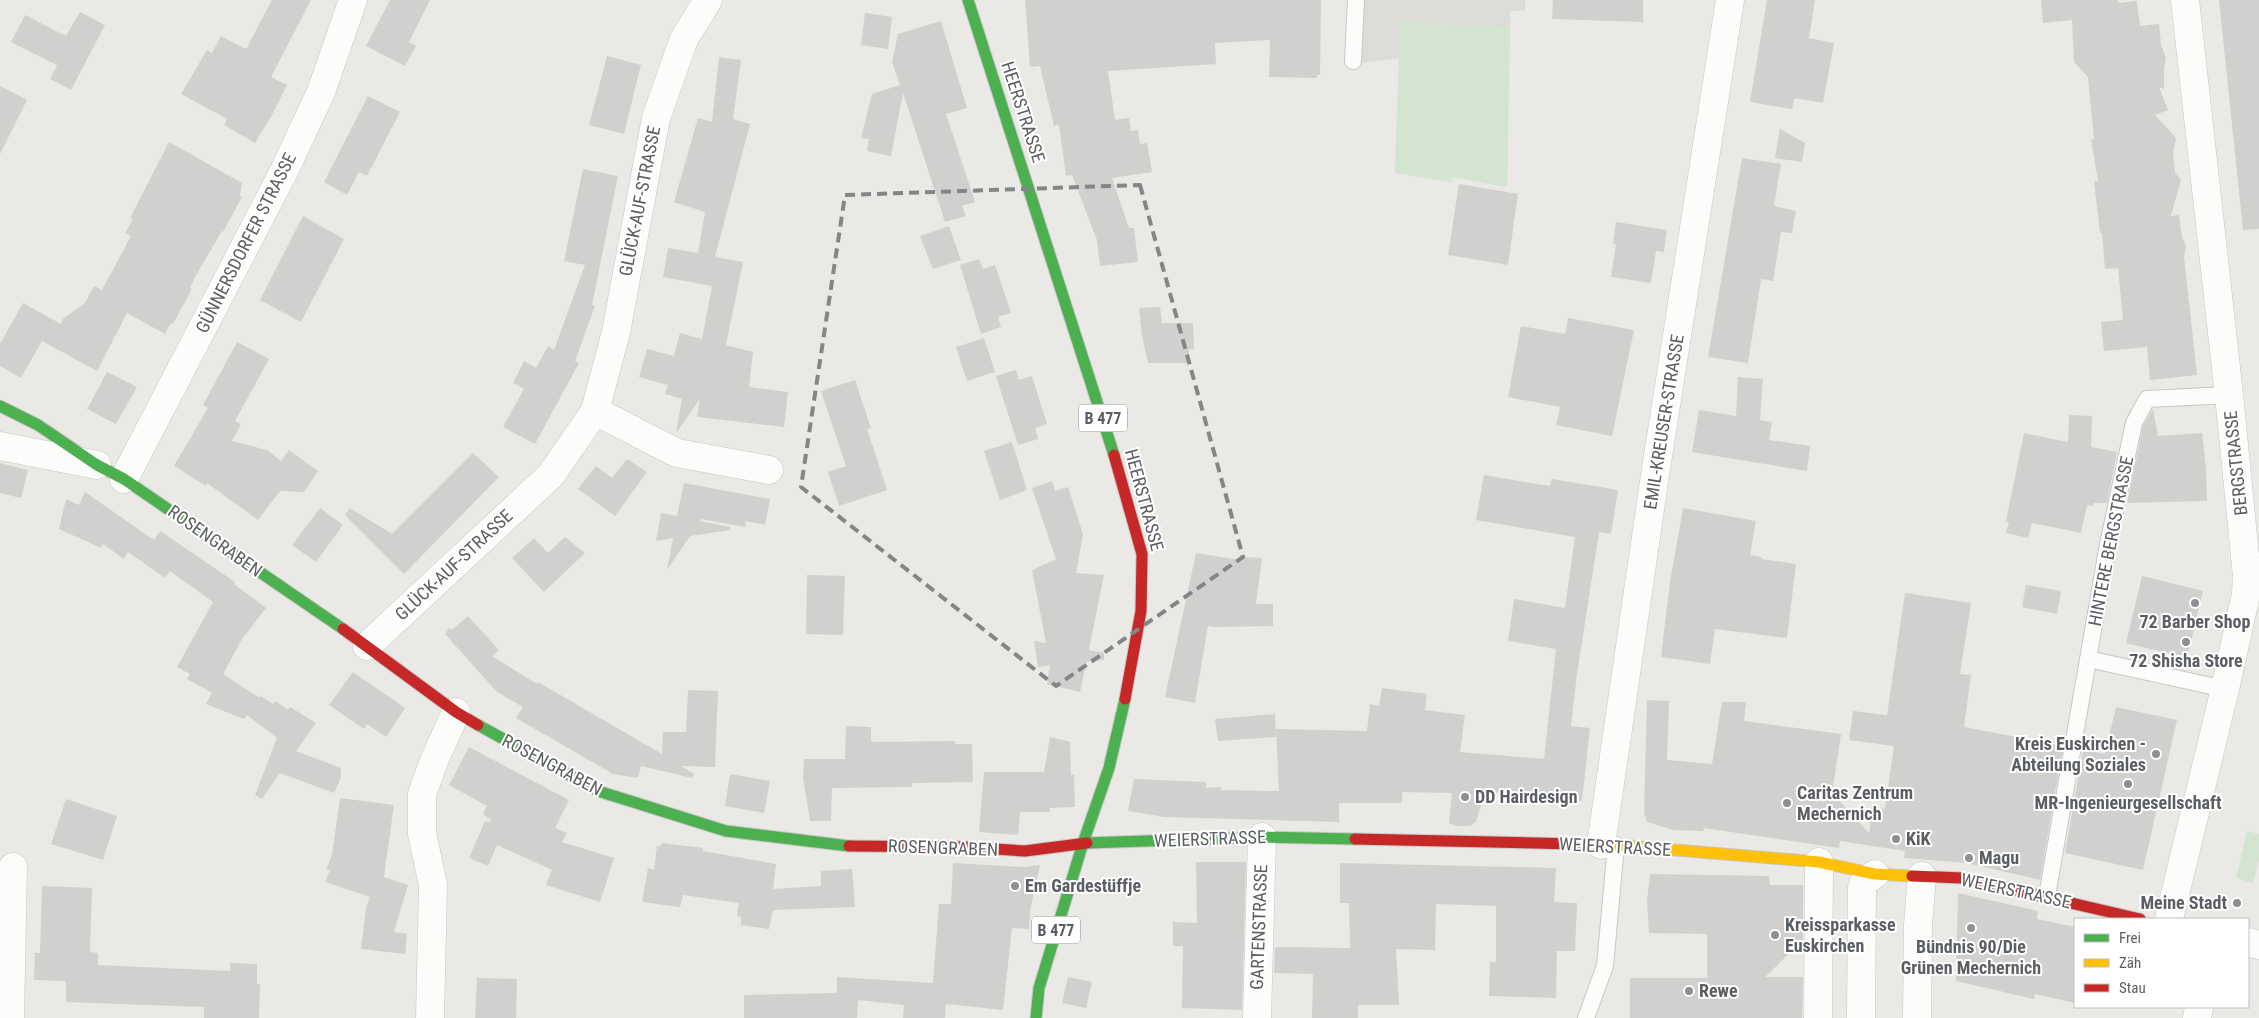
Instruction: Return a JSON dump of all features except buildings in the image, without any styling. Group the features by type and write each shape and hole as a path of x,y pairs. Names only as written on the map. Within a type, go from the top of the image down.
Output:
{"street":[{"name":"GÜNNERSDORFER STRASSE","path":"124,478 284,171 321,92 353,0"},
{"name":"GLÜCK-AUF-STRASSE","path":"367,646 551,476 595,411 616,332 656,118 684,39 708,0"},
{"name":"HEERSTRASSE","path":"968,0 1102,414 1142,554 1142,612 1131,672 1109,768 1083,843"},
{"name":"EMIL-KREUSER-STRASSE","path":"1608,845 1652,495 1730,0"},
{"name":"BERGSTRASSE","path":"2169,918 2246,594 2246,576 2229,395 2185,0"},
{"name":"ROSENGRABEN","path":"0,406 38,425 97,466 124,478 367,646 456,712 598,791 726,831 850,846 964,847 1025,851 1083,843"},
{"path":"595,411 677,454 769,470"},
{"name":"ROSENGRABEN","path":"0,446 97,466"},
{"path":"430,1018 433,885 422,833 422,794 434,761 456,712"},
{"name":"WEIERSTRASSE","path":"1083,843 1262,837 1608,845 1819,862 1875,874 1963,878 2136,918"},
{"name":"GARTENSTRASSE","path":"1257,1018 1262,837"},
{"name":"B 477","path":"1036,1018 1039,988 1083,843"},
{"path":"1818,1018 1819,862"},
{"path":"10,1018 5,981 13,867"},
{"path":"1861,1018 1862,888 1864,882 1875,874"},
{"path":"1917,1018 1918,925 1922,876"}],"lane":[{"path":"1353,61 1356,0"},
{"name":"HINTERE BERGSTRASSE","path":"2047,896 2108,544 2134,422 2147,400 2229,395"},
{"path":"2088,659 2225,689"},
{"path":"1586,1018 1605,966 1608,845"}],"highlighted area":[{"path":"1140,185 1243,557 1056,686 801,487 845,195"}],"shaded area":[{"path":"1365,0 1525,0 1525,11 1510,11 1507,187 1453,177 1451,182 1395,173 1399,58 1362,63"}],"green space":[{"path":"1400,22 1510,27 1507,187 1453,177 1451,182 1395,173"},
{"path":"2247,831 2259,834 2259,860 2253,883 2236,878"}],"traffic: fast":[{"path":"968,0 1114,455"},
{"path":"0,406 38,425 97,465 124,479 343,629"},
{"path":"1036,1018 1039,988 1083,843 1109,768 1125,699"},
{"path":"478,725 598,791 726,831 849,846"},
{"path":"1087,843 1262,837 1355,839"}],"traffic: slow":[{"path":"1576,844 1616,845 1819,862 1875,874 1912,876"}],"traffic: jam":[{"path":"1114,455 1142,554 1141,611 1125,699"},
{"path":"343,629 456,712 478,725"},
{"path":"1355,839 1576,844"},
{"path":"849,846 964,847 1025,851 1087,843"},
{"path":"1912,876 1963,878 2136,918"}],"place":[{"name":"72 Barber Shop","path":"2195,603"},
{"name":"72 Shisha Store","path":"2186,642"},
{"name":"Kreis Euskirchen - Abteilung Soziales","path":"2156,754"},
{"name":"MR-Ingenieurgesellschaft","path":"2128,784"},
{"name":"DD Hairdesign","path":"1465,797"},
{"name":"Caritas Zentrum Mechernich","path":"1787,803"},
{"name":"KiK","path":"1896,839"},
{"name":"Magu","path":"1969,858"},
{"name":"Em Gardestüffje","path":"1015,886"},
{"name":"Meine Stadt","path":"2237,903"},
{"name":"Bündnis 90/Die Grünen Mechernich","path":"1971,928"},
{"name":"Kreissparkasse Euskirchen","path":"1775,935"},
{"name":"Rewe","path":"1689,991"}]}
